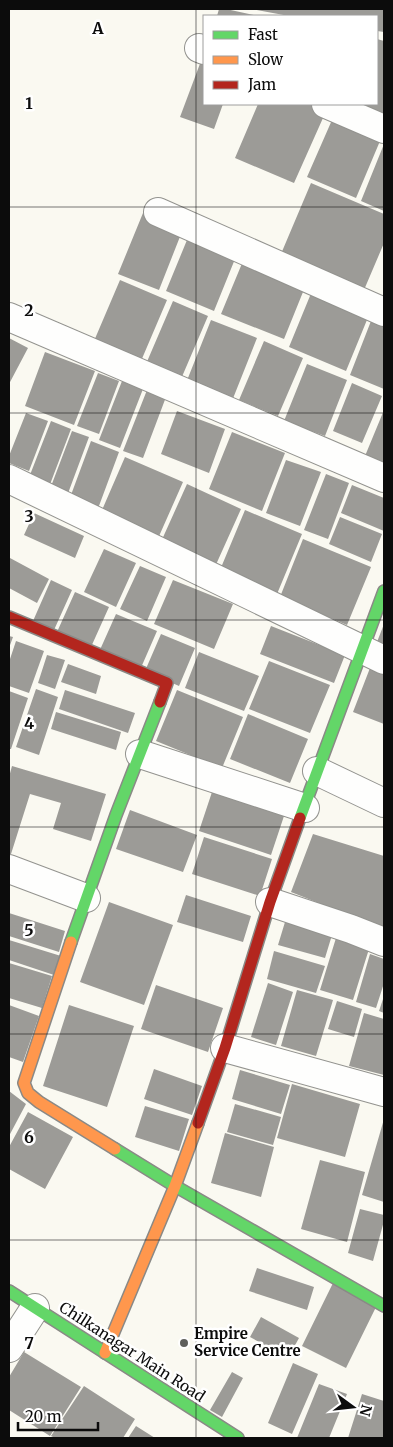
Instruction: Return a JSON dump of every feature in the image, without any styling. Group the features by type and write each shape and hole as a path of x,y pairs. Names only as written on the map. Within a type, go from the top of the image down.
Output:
{"street":[{"path":"328,105 384,129"},
{"path":"158,212 384,312"},
{"path":"9,316 384,478"},
{"path":"11,488 373,655"},
{"path":"105,1353 175,1186 225,1048 270,902 317,771 373,655 384,591"},
{"path":"9,617 167,684 16,1080 39,1102 175,1186 384,1306"},
{"path":"140,754 305,808"},
{"path":"317,771 384,803"},
{"path":"9,870 86,898"},
{"path":"270,902 384,942"},
{"path":"225,1048 384,1092"},
{"name":"Chilkanagar Main Road","path":"9,1291 238,1438"},
{"path":"9,1348 35,1308"}],"building":[{"path":"219,9 226,9 253,15 217,15"},
{"path":"251,9 384,9 384,32 378,31 378,15 284,15"},
{"path":"378,39 384,41 384,119 339,105 378,105"},
{"path":"201,61 203,62 203,105 223,105 214,129 180,117"},
{"path":"258,105 317,105 327,109 294,183 235,158"},
{"path":"332,120 380,141 356,198 307,177"},
{"path":"384,144 384,211 361,201"},
{"path":"311,183 384,214 384,243 361,297 278,261"},
{"path":"143,213 183,229 159,290 118,274"},
{"path":"187,240 235,259 214,311 166,291"},
{"path":"243,261 305,287 284,339 221,314"},
{"path":"120,280 167,300 141,361 94,341"},
{"path":"312,291 369,315 346,371 289,347"},
{"path":"173,301 208,316 181,379 146,364"},
{"path":"211,320 257,338 230,406 184,388"},
{"path":"371,321 384,326 384,389 350,375"},
{"path":"9,338 28,348 9,384"},
{"path":"264,341 303,358 278,416 239,400"},
{"path":"45,352 95,371 74,425 25,406"},
{"path":"307,364 347,380 325,436 284,421"},
{"path":"98,373 119,381 99,434 77,426"},
{"path":"122,381 143,389 120,448 99,440"},
{"path":"352,383 382,396 362,443 333,431"},
{"path":"147,390 166,397 143,458 123,451"},
{"path":"384,410 384,464 365,456"},
{"path":"177,411 225,429 209,473 161,454"},
{"path":"26,413 48,421 29,471 9,463 9,456"},
{"path":"51,421 71,429 49,487 28,480"},
{"path":"72,431 89,437 67,496 50,489"},
{"path":"232,432 285,453 262,511 209,489"},
{"path":"91,441 119,452 96,514 68,503"},
{"path":"125,457 183,482 156,543 99,517"},
{"path":"286,460 321,472 300,526 266,513"},
{"path":"326,474 349,483 328,539 304,530"},
{"path":"187,484 241,509 214,569 160,544"},
{"path":"352,485 384,498 384,531 341,513"},
{"path":"245,510 302,534 277,594 220,570"},
{"path":"34,513 84,536 75,558 24,535"},
{"path":"340,517 382,534 371,562 329,544"},
{"path":"303,539 371,567 347,625 280,597"},
{"path":"104,549 136,563 116,607 84,592"},
{"path":"10,558 49,579 37,603 9,588"},
{"path":"140,566 166,577 147,621 120,609"},
{"path":"51,580 72,590 54,630 33,621"},
{"path":"173,580 233,604 214,649 154,624"},
{"path":"75,592 109,607 91,647 57,632"},
{"path":"116,614 157,631 140,670 99,652"},
{"path":"384,624 384,645 377,642"},
{"path":"271,626 345,655 334,683 260,654"},
{"path":"161,634 195,648 179,686 145,671"},
{"path":"9,636 13,637 9,648"},
{"path":"16,641 44,651 29,693 9,686 9,662"},
{"path":"199,652 259,676 244,711 185,688"},
{"path":"47,655 65,660 55,689 38,683"},
{"path":"269,661 330,685 310,733 249,709"},
{"path":"68,664 101,676 96,694 61,682"},
{"path":"370,668 384,674 384,724 353,712"},
{"path":"36,689 58,697 39,755 16,747"},
{"path":"65,690 135,713 128,733 59,709"},
{"path":"177,690 243,717 222,768 156,741"},
{"path":"9,691 28,698 11,749 9,749"},
{"path":"56,712 121,732 116,750 51,729"},
{"path":"248,714 308,739 290,783 230,759"},
{"path":"12,766 106,794 91,841 53,829 61,803 30,794 11,854 9,854 9,777"},
{"path":"214,786 286,810 271,855 199,831"},
{"path":"130,810 197,835 183,872 116,849"},
{"path":"313,834 384,856 384,929 291,892"},
{"path":"204,837 272,859 260,896 192,874"},
{"path":"186,895 251,916 243,942 177,922"},
{"path":"109,902 173,925 144,1005 80,982"},
{"path":"9,913 65,931 59,952 9,936"},
{"path":"285,922 332,935 325,958 278,945"},
{"path":"336,938 369,949 353,1000 320,990"},
{"path":"9,940 61,956 54,975 9,960"},
{"path":"274,951 325,966 316,993 267,979"},
{"path":"370,954 384,959 384,983 376,1008 356,1002"},
{"path":"9,963 52,976 42,1008 9,998"},
{"path":"268,983 293,992 276,1045 251,1037"},
{"path":"156,985 223,1008 208,1052 141,1029"},
{"path":"297,990 333,1000 316,1056 281,1046"},
{"path":"384,996 384,1013 379,1011"},
{"path":"337,1001 362,1009 354,1037 328,1029"},
{"path":"9,1005 39,1016 23,1062 9,1057"},
{"path":"69,1005 134,1026 107,1107 43,1086"},
{"path":"364,1013 384,1019 384,1075 349,1066"},
{"path":"154,1069 202,1086 192,1115 144,1099"},
{"path":"240,1070 290,1085 281,1114 232,1099"},
{"path":"292,1084 360,1104 345,1157 277,1138"},
{"path":"9,1091 26,1104 9,1136"},
{"path":"235,1104 281,1117 273,1145 227,1132"},
{"path":"145,1106 189,1119 179,1151 135,1137"},
{"path":"28,1112 73,1137 45,1189 9,1169 9,1147"},
{"path":"384,1119 384,1202 362,1195"},
{"path":"225,1133 274,1147 261,1197 211,1183"},
{"path":"320,1160 365,1172 347,1242 301,1229"},
{"path":"360,1209 384,1215 373,1261 348,1253"},
{"path":"257,1268 314,1287 307,1310 249,1291"},
{"path":"333,1283 377,1305 346,1368 302,1346"},
{"path":"261,1317 299,1338 288,1358 250,1337"},
{"path":"24,1352 81,1387 50,1436 9,1410 9,1377"},
{"path":"293,1363 318,1374 292,1434 268,1423"},
{"path":"232,1372 243,1378 222,1417 210,1410"},
{"path":"319,1384 347,1394 329,1438 297,1438"},
{"path":"84,1386 135,1419 123,1438 55,1438 51,1436"},
{"path":"362,1394 384,1401 384,1438 348,1438"},
{"path":"136,1426 155,1438 128,1438"}],"traffic: fast":[{"path":"300,818 384,591"},
{"path":"71,942 116,815 160,702"},
{"path":"115,1149 175,1186 384,1306"},
{"path":"9,1291 238,1438"}],"traffic: slow":[{"path":"71,942 24,1083 28,1093 39,1102 115,1149"},
{"path":"105,1353 175,1186 198,1123"}],"traffic: jam":[{"path":"9,617 167,683 160,702"},
{"path":"198,1123 225,1048 270,902 300,818"}],"place":[{"name":"Empire Service Centre","path":"184,1343"}]}
